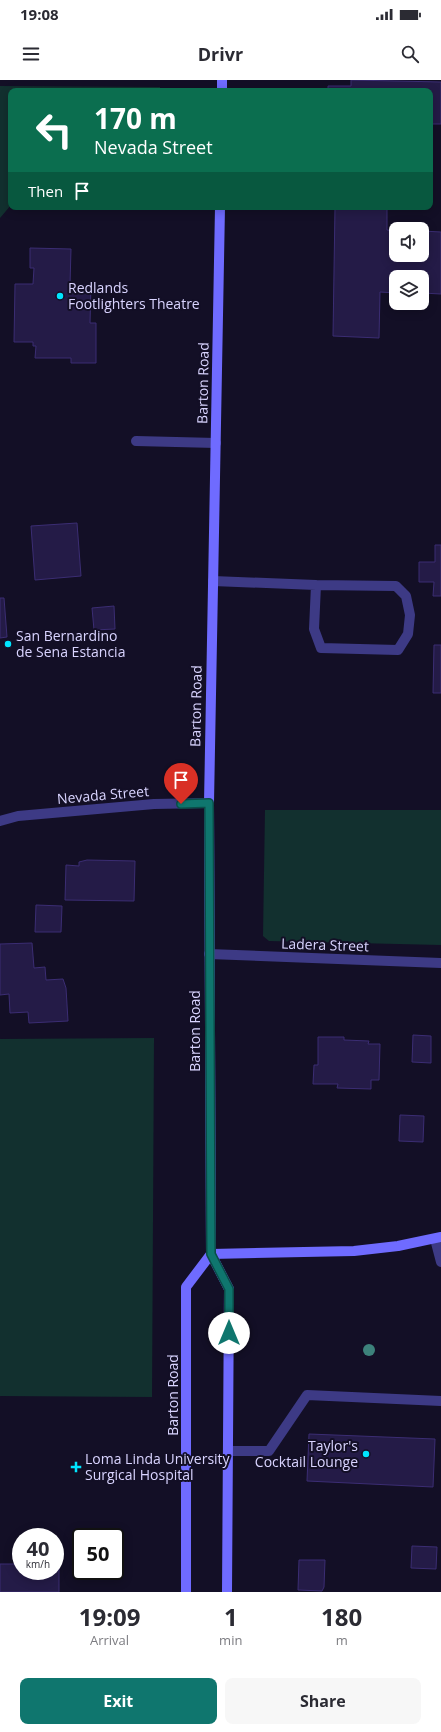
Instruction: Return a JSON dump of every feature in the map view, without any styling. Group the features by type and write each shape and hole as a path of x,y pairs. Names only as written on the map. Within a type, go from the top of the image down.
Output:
{"main road":[{"name":"Barton Road","path":"220,210 209,803 209,954 211,1254 229,1289 226,1592"},
{"path":"211,1254 354,1251 398,1246 438,1238"},
{"name":"Barton Road","path":"186,1592 186,1287 211,1254"}],"street":[{"path":"136,441 216,443"},
{"path":"213,581 316,586 396,586 406,596 410,615 408,634 398,650 321,648 314,629 316,586"},
{"name":"Nevada Street","path":"0,821 18,816 154,804 209,803"},
{"name":"Ladera Street","path":"209,954 441,963"},
{"path":"438,1238 441,1262"},
{"path":"228,1451 269,1451 307,1395 441,1401"}],"green space":[{"path":"0,86 160,87 8,88 8,209 0,218"},
{"path":"265,810 441,810 441,945 269,941 263,936"},
{"path":"154,1038 152,1397 0,1396 0,1039"}],"building":[{"path":"351,80 441,82 441,124 433,124 433,88 328,88 328,86 351,86"},
{"path":"335,210 387,210 387,230 389,230 389,262 429,262 429,231 441,232 441,294 429,293 429,270 389,270 389,293 380,292 379,338 333,336"},
{"path":"30,248 71,249 70,285 91,285 90,323 96,323 96,363 71,363 71,358 35,358 36,346 33,346 33,342 14,342 15,284 33,284 34,268 30,268"},
{"path":"77,523 81,576 35,580 31,526"},
{"path":"435,545 441,545 441,596 433,596 434,582 419,582 419,562 435,562"},
{"path":"0,598 4,598 7,637 0,638"},
{"path":"114,606 115,629 94,630 92,608"},
{"path":"434,645 441,645 441,693 433,693"},
{"path":"87,860 135,861 134,901 65,900 66,865 79,866 79,862"},
{"path":"36,905 62,906 61,932 35,932"},
{"path":"32,943 34,968 45,967 46,980 63,979 66,988 68,1021 29,1023 28,1012 10,1013 9,994 0,995 0,944"},
{"path":"413,1035 431,1036 431,1063 412,1062"},
{"path":"318,1037 344,1037 344,1040 369,1041 368,1044 380,1044 379,1080 371,1080 371,1089 337,1088 338,1084 313,1084 314,1065 318,1065"},
{"path":"400,1115 424,1116 423,1142 399,1141"},
{"path":"309,1434 435,1439 433,1487 307,1481"},
{"path":"412,1546 437,1547 436,1569 411,1568"},
{"path":"299,1560 325,1560 324,1587 322,1591 298,1590"},
{"path":"0,1564 12,1564 12,1580 59,1580 59,1592 0,1592"}],"place":[{"name":"Redlands Footlighters Theatre","path":"60,296"},
{"name":"San Bernardino de Sena Estancia","path":"8,644"},
{"name":"Taylor's Cocktail Lounge","path":"366,1454"},
{"name":"Loma Linda University Surgical Hospital","path":"76,1467"}],"route":[{"path":"181,804 209,803 211,1254 229,1289 229,1333"}]}
